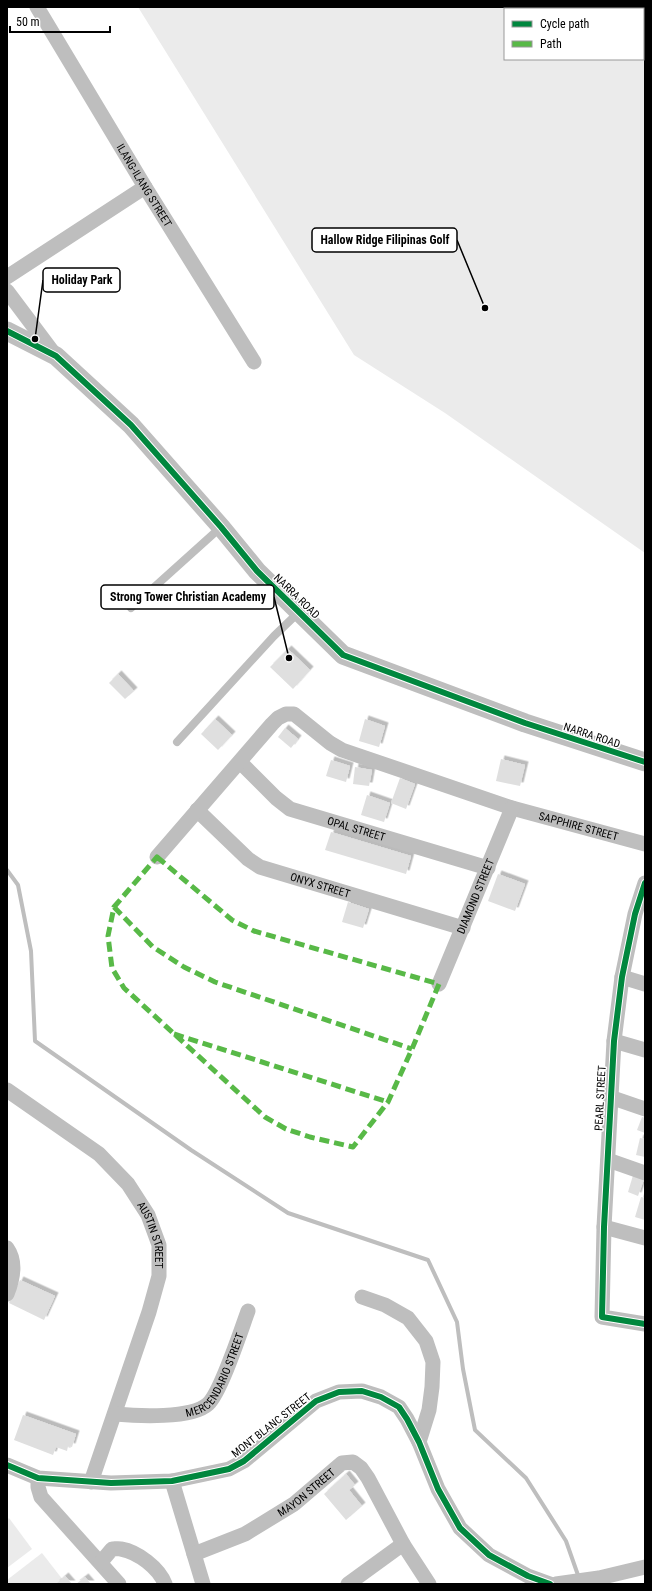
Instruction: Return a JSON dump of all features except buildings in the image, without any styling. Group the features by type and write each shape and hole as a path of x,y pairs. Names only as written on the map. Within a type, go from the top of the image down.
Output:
{"street":[{"name":"ILANG-ILANG STREET","path":"37,7 145,187 254,362"},
{"path":"7,277 145,187"},
{"path":"7,291 56,356"},
{"name":"NARRA ROAD","path":"7,332 56,356 131,426 221,527 257,571 343,655 525,723 645,762"},
{"name":"SAPPHIRE STREET","path":"240,762 278,718 286,714 294,714 330,744 342,750 512,808 645,844"},
{"path":"156,857 240,762"},
{"name":"OPAL STREET","path":"240,762 276,798 290,809 488,868"},
{"name":"DIAMOND STREET","path":"439,984 512,808"},
{"name":"ONYX STREET","path":"197,810 248,859 260,867 463,928"},
{"name":"PEARL STREET","path":"645,883 640,916 622,977 614,1041 604,1227 602,1317 645,1324"},
{"path":"622,977 645,984"},
{"path":"614,1041 645,1050"},
{"name":"AUSTIN STREET","path":"7,1090 99,1154 128,1184 148,1216 159,1245 159,1276 149,1312 92,1482"},
{"path":"610,1098 645,1109"},
{"path":"608,1160 645,1173"},
{"path":"604,1227 645,1238"},
{"path":"7,1248 11,1253 14,1268 11,1284 7,1294"},
{"path":"362,1296 385,1305 408,1318 426,1341 433,1362 432,1387 429,1410 419,1442"},
{"name":"MERCENDARIO STREET","path":"115,1414 139,1416 181,1414 196,1411 208,1404 217,1391 248,1311"},
{"name":"MONT BLANC STREET","path":"7,1465 38,1478 111,1483 172,1481 229,1470 244,1461 316,1401 339,1392 362,1390 381,1397 399,1407 419,1442 438,1490 460,1528 489,1555 528,1576 550,1584"},
{"name":"MAYON STREET","path":"194,1554 245,1534 294,1504 342,1463 353,1462 361,1468 368,1478 403,1544 429,1584"},
{"path":"38,1478 38,1487 41,1498 101,1562 119,1584"},
{"path":"172,1481 203,1584"},
{"path":"348,1584 403,1544"},
{"path":"101,1562 112,1550 121,1549 137,1555 152,1567 165,1584"},
{"path":"556,1584 599,1578 645,1567"}],"lane":[{"path":"131,608 221,527"},
{"path":"177,742 274,636 298,612"}],"shaded area":[{"path":"138,7 645,7 645,553 445,413 354,355"},
{"path":"9,1518 32,1549 7,1568 7,1520"},
{"path":"42,1553 63,1580 58,1584 7,1584 7,1580"}],"waterway":[{"path":"7,870 18,885 31,951 35,1041 191,1150 288,1213 428,1260 457,1322 463,1369 475,1430 526,1478 566,1541 579,1578"}],"marked path":[{"path":"157,857 232,920 254,931 439,984 388,1102 353,1147 310,1137 286,1129 265,1117 124,988 112,968 108,936 114,907 157,857"},
{"path":"114,907 153,947 184,967 215,982 412,1049"},
{"path":"174,1034 388,1102"}],"cycle path":[{"path":"7,331 56,356 131,425 221,527 257,571 343,655 525,723 645,762"},
{"path":"645,883 635,914 622,977 614,1041 604,1227 602,1317 645,1324"},
{"path":"7,1465 38,1478 111,1483 172,1481 229,1469 244,1461 316,1401 339,1392 362,1391 381,1397 399,1407 419,1442 438,1489 460,1528 489,1555 528,1576 550,1584"}],"place":[{"name":"Hallow Ridge Filipinas Golf","path":"485,308"},
{"name":"Holiday Park","path":"35,339"},
{"name":"Strong Tower Christian Academy","path":"289,658"}]}
